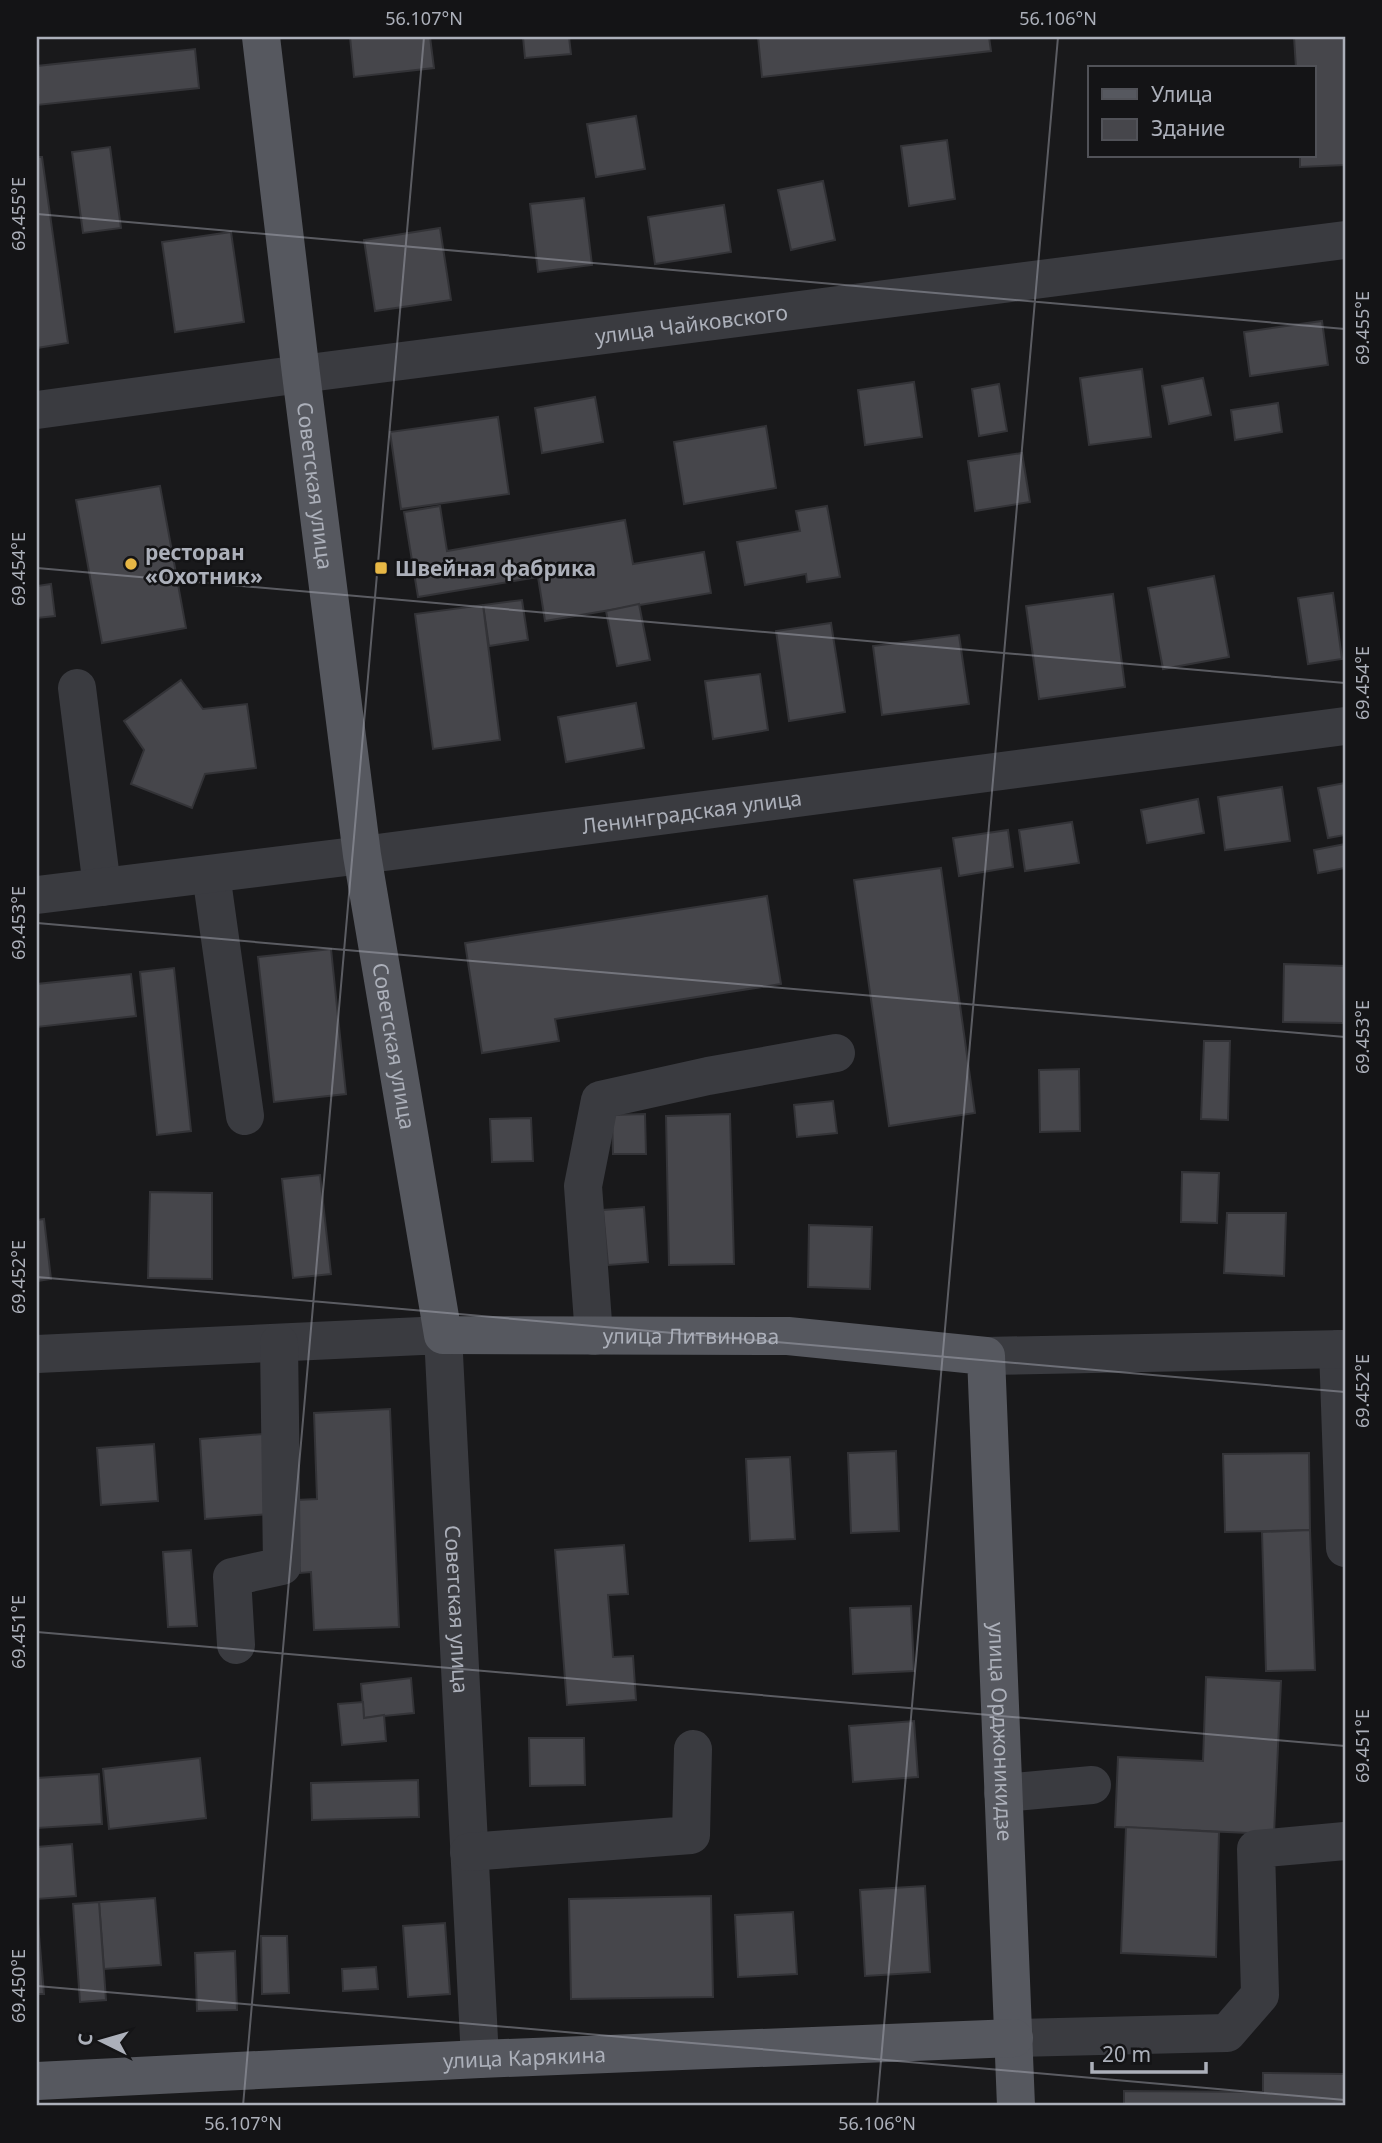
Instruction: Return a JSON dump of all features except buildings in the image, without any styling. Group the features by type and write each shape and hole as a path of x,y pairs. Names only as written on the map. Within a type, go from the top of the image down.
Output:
{"main road":[{"name":"Советская улица","path":"261,37 300,374 362,855 443,1335"},
{"name":"улица Литвинова","path":"443,1335 788,1336 986,1356"},
{"name":"улица Орджоникидзе","path":"986,1356 1016,2106"},
{"name":"улица Карякина","path":"37,2081 480,2059 1014,2038"}],"street":[{"name":"улица Чайковского","path":"37,410 1345,240"},
{"path":"77,688 102,887"},
{"name":"Ленинградская улица","path":"37,895 1345,726"},
{"path":"211,873 245,1116"},
{"path":"594,1336 583,1186 600,1100 708,1076 836,1053"},
{"name":"улица Литвинова","path":"37,1354 443,1335"},
{"name":"Советская улица","path":"443,1335 480,2059"},
{"path":"236,1645 232,1577 282,1566 279,1343"},
{"path":"1342,1349 1345,1548"},
{"name":"улица Литвинова","path":"986,1356 1342,1349"},
{"path":"469,1852 691,1835 693,1749"},
{"path":"1003,1793 1092,1785"},
{"path":"1014,2038 1227,2033 1260,1996 1256,1849 1345,1841"}],"place":[{"name":"ресторан «Охотник»","path":"131,564"},
{"name":"Швейная фабрика","path":"381,568"}]}
